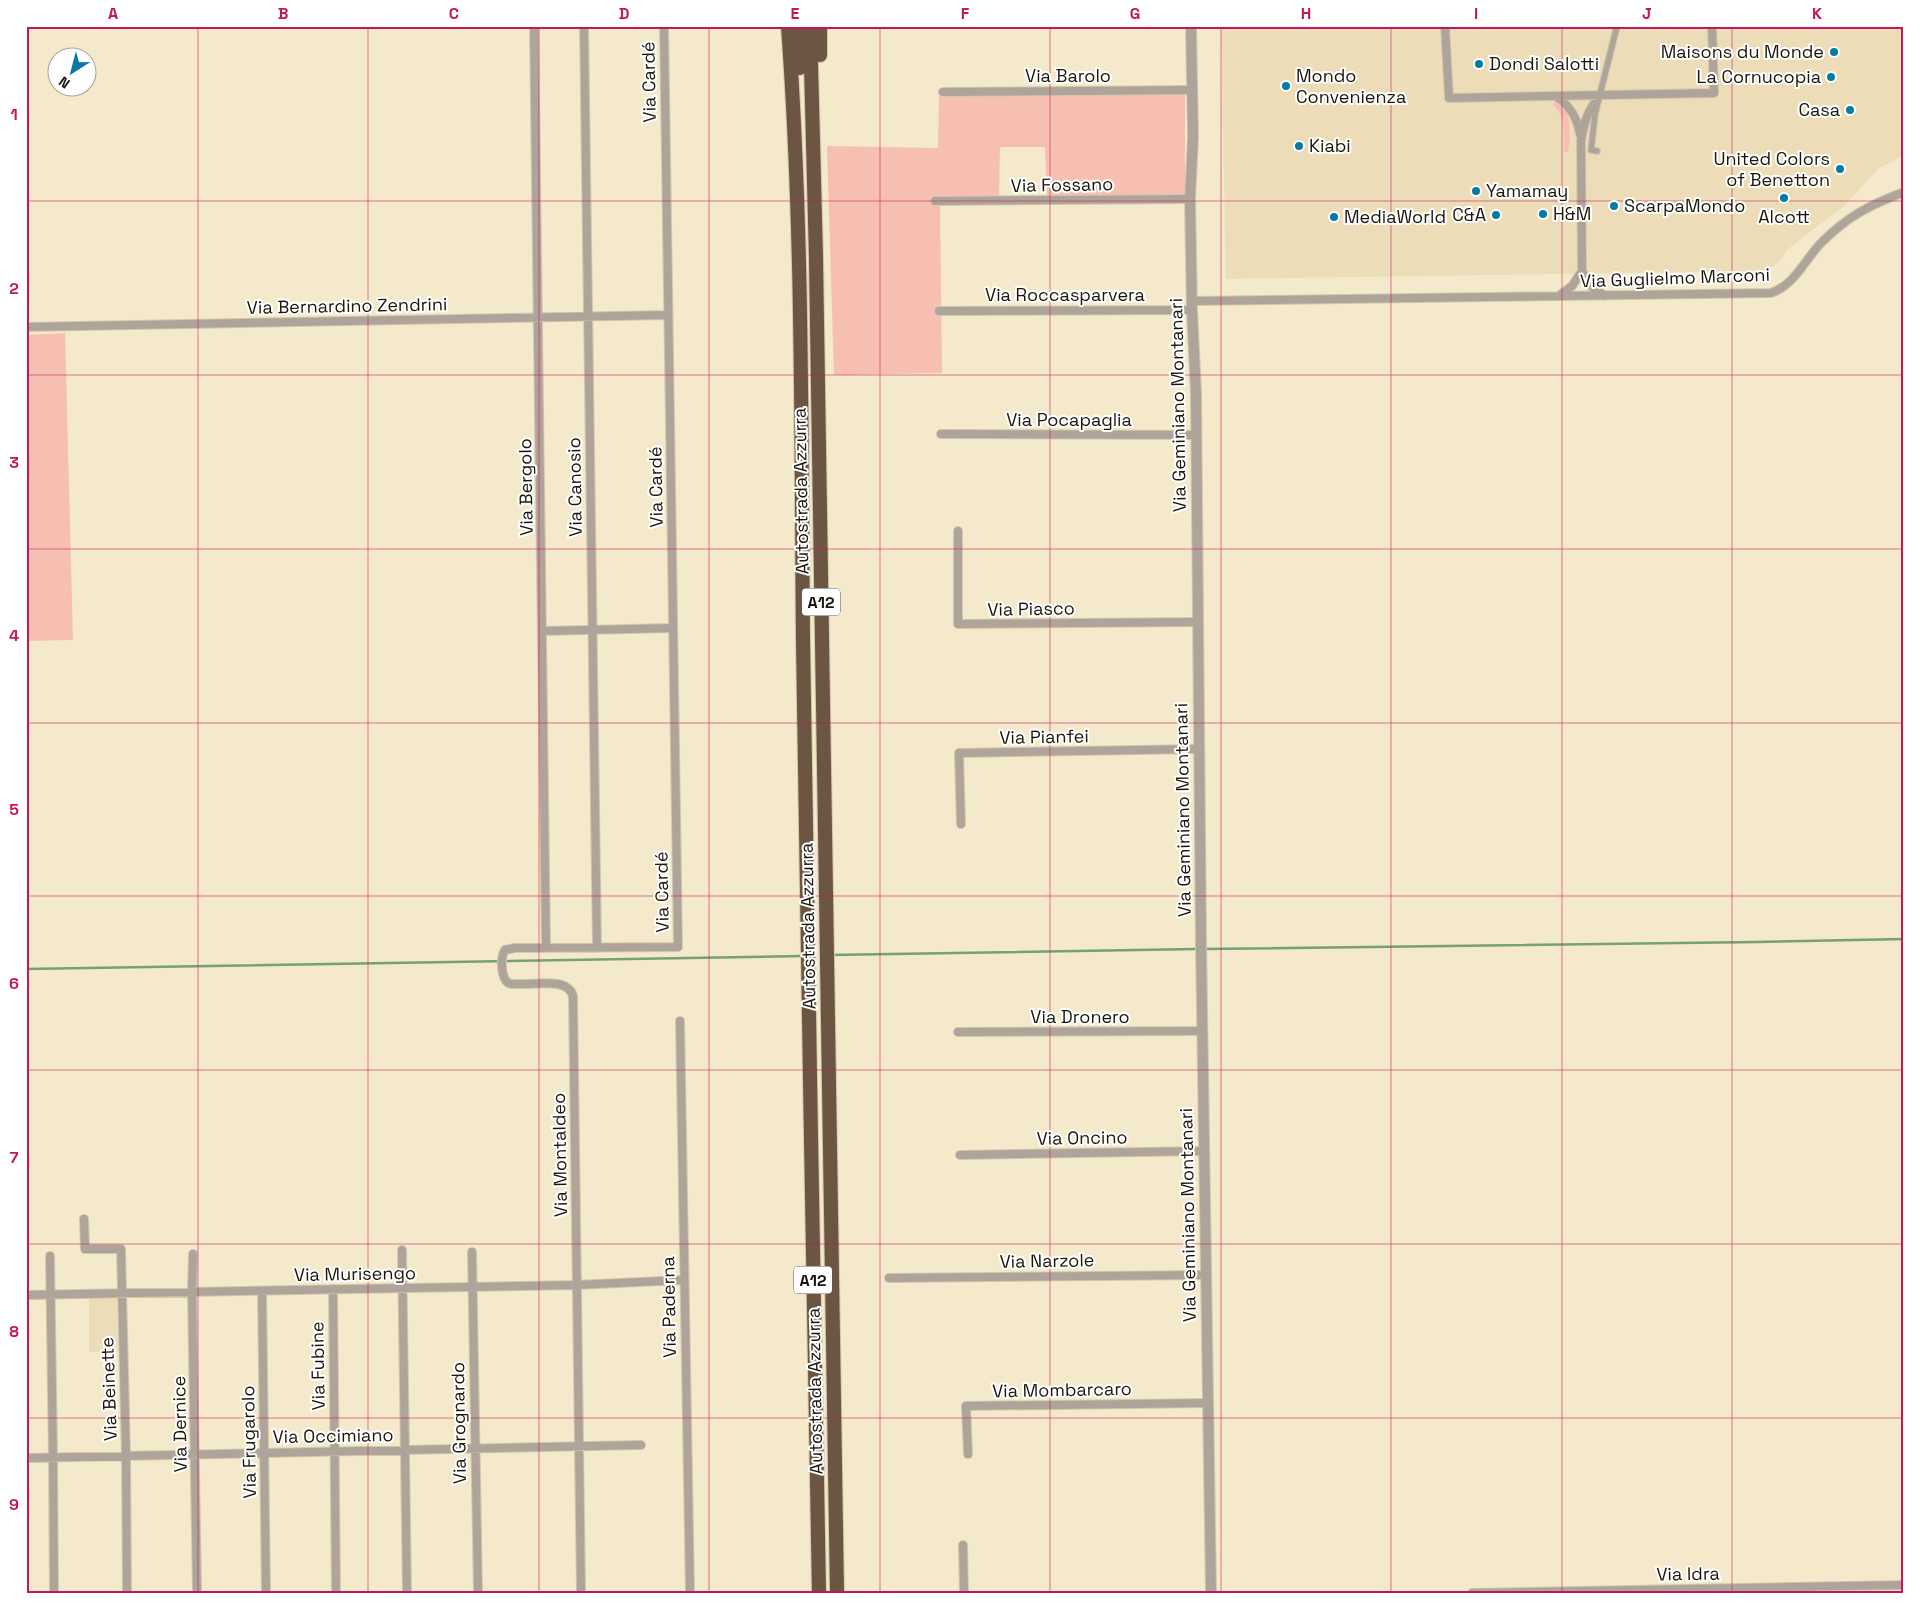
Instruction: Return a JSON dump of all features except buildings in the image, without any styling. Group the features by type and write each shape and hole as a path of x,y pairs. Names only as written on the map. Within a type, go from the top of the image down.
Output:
{"highway":[{"path":"788,26 793,97 798,260"},
{"path":"798,260 801,118 799,26"},
{"path":"810,26 816,258"},
{"path":"816,258 820,26"},
{"name":"Autostrada Azzurra","path":"816,258 837,1593"},
{"name":"Autostrada Azzurra","path":"798,260 819,1593"}],"street":[{"name":"Via Bergolo","path":"534,26 546,948"},
{"name":"Via Canosio","path":"584,26 597,948"},
{"name":"Via Cardé","path":"664,26 678,947"},
{"name":"Via Geminiano Montanari","path":"1191,26 1193,137 1190,198 1196,435 1210,1593"},
{"path":"1445,26 1449,98 1714,93 1712,26"},
{"path":"1597,151 1591,150 1595,114 1617,26"},
{"name":"Via Barolo","path":"944,92 1192,90"},
{"path":"1584,95 1588,102 1588,112"},
{"path":"1581,141 1588,112 1601,95"},
{"path":"1556,96 1573,112"},
{"path":"1573,96 1571,106 1578,122 1581,141 1582,270 1591,286 1605,296"},
{"name":"Via Guglielmo Marconi","path":"1192,306 1559,296 1771,293 1781,290 1790,283 1821,242 1846,220 1870,205 1904,192"},
{"name":"Via Fossano","path":"935,201 1190,198"},
{"path":"1559,296 1572,286 1582,270"},
{"name":"Via Roccasparvera","path":"939,311 1192,306"},
{"name":"Via Bernardino Zendrini","path":"26,327 668,315"},
{"name":"Via Pocapaglia","path":"942,434 1196,435"},
{"name":"Via Piasco","path":"958,531 958,624 1198,622"},
{"path":"542,631 673,628"},
{"name":"Via Pianfei","path":"961,824 959,754 1199,750"},
{"name":"Via Montaldeo","path":"581,1593 573,996 570,990 558,984 508,983 504,979 502,959 507,949 678,947"},
{"name":"Via Paderna","path":"680,1021 683,1280 690,1593"},
{"name":"Via Dronero","path":"958,1032 1202,1031"},
{"name":"Via Oncino","path":"960,1155 1204,1151"},
{"name":"Via Beinette","path":"84,1219 85,1249 121,1249 127,1593"},
{"path":"402,1250 407,1593"},
{"name":"Via Grognardo","path":"472,1252 478,1593"},
{"name":"Via Dernice","path":"194,1254 192,1292 197,1593"},
{"path":"50,1256 54,1457 54,1593"},
{"name":"Via Narzole","path":"890,1278 1205,1275"},
{"name":"Via Murisengo","path":"26,1295 576,1286 683,1280"},
{"name":"Via Fubine","path":"333,1290 336,1593"},
{"name":"Via Frugarolo","path":"262,1291 266,1593"},
{"name":"Via Mombarcaro","path":"968,1454 966,1406 1207,1403"},
{"name":"Via Occimiano","path":"26,1458 641,1445"},
{"path":"963,1546 964,1593"},
{"name":"Via Idra","path":"1472,1593 1904,1585"}],"shaded area":[{"path":"1221,26 1904,26 1904,155 1878,169 1844,206 1788,249 1774,266 1762,271 1226,279"},
{"path":"1185,92 1185,195 1047,196 1045,147 1000,147 999,197 940,199 942,373 834,375 827,146 938,148 939,96"},
{"path":"1554,101 1559,102 1568,112 1570,138 1568,151 1564,152 1562,120 1553,105"},
{"path":"65,333 73,640 26,641 26,335"},
{"path":"89,1298 117,1298 118,1352 89,1352"}],"waterway":[{"path":"1203,949 1904,939"},
{"path":"830,955 1197,949"},
{"path":"26,969 802,956"}],"place":[{"name":"Maisons du Monde","path":"1834,52"},
{"name":"Dondi Salotti","path":"1479,64"},
{"name":"La Cornucopia","path":"1831,77"},
{"name":"Mondo Convenienza","path":"1286,86"},
{"name":"Casa","path":"1850,110"},
{"name":"Kiabi","path":"1299,146"},
{"name":"United Colors of Benetton","path":"1840,169"},
{"name":"Yamamay","path":"1476,191"},
{"name":"Alcott","path":"1784,198"},
{"name":"ScarpaMondo","path":"1614,206"},
{"name":"H&M","path":"1543,214"},
{"name":"C&A","path":"1496,215"},
{"name":"MediaWorld","path":"1334,217"}]}
